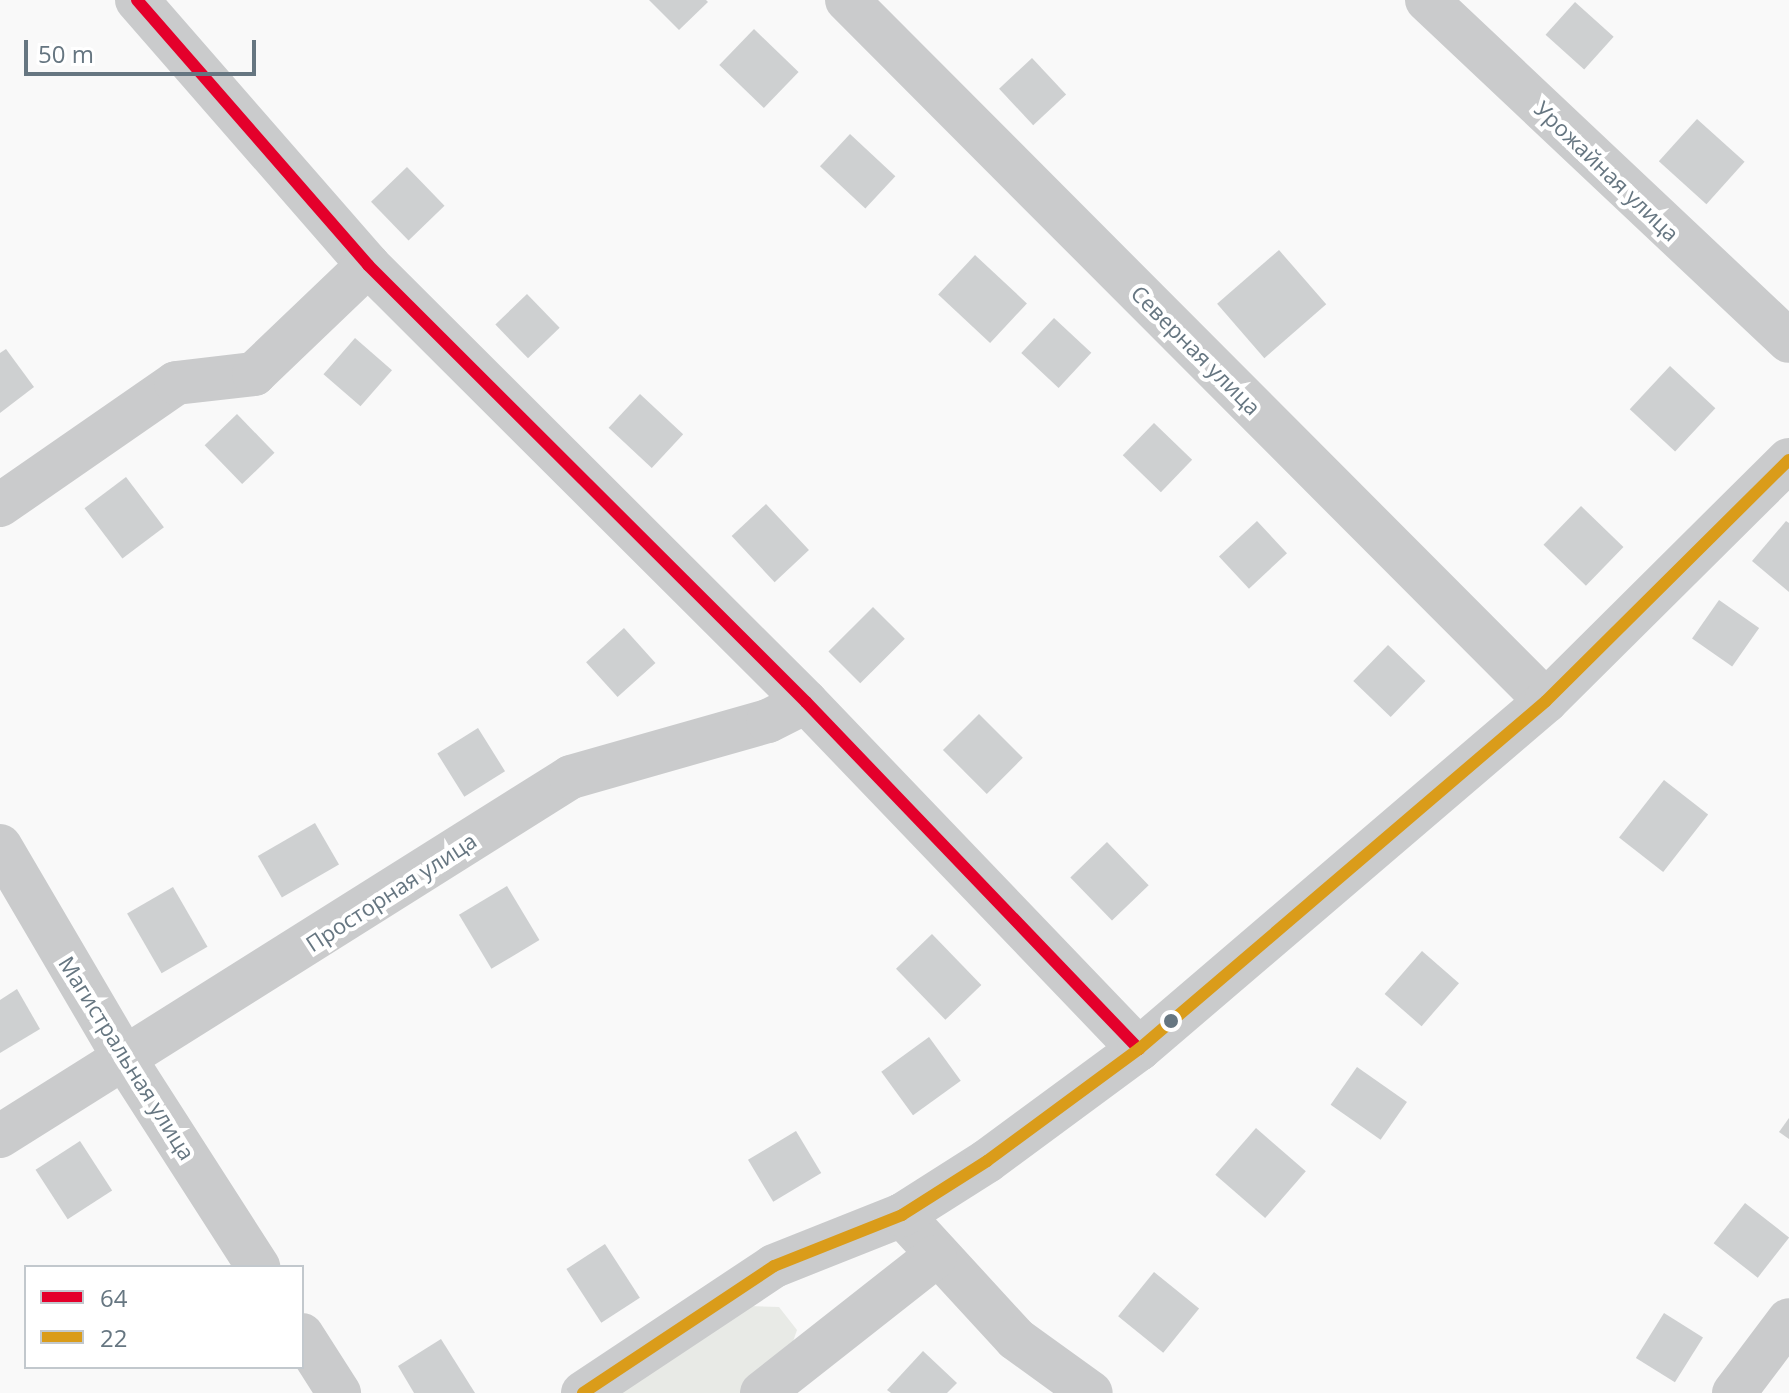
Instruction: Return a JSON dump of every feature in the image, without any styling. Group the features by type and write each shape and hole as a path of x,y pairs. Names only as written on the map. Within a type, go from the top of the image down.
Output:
{"street":[{"path":"137,0 368,265 806,702 1139,1049"},
{"name":"Северная улица","path":"847,0 1546,701"},
{"name":"Урожайная улица","path":"1427,0 1789,341"},
{"path":"0,505 176,383 254,374 368,265"},
{"path":"583,1393 774,1266 902,1215 987,1161 1139,1049 1546,701 1789,460"},
{"name":"Просторная улица","path":"0,1136 126,1061 571,777 768,721 806,702"},
{"name":"Магистральная улица","path":"0,846 126,1061 257,1265"},
{"path":"902,1215 935,1257 1016,1339 1091,1393"},
{"path":"762,1393 935,1257"},
{"path":"1734,1393 1789,1320"},
{"path":"304,1338 339,1393"}],"shaded area":[{"path":"749,1306 779,1307 797,1330 779,1382 762,1393 614,1393"}],"building":[{"path":"649,0 706,0 708,2 679,30"},
{"path":"1575,2 1614,37 1584,69 1546,35"},
{"path":"754,29 799,72 764,108 719,65"},
{"path":"1032,58 1066,95 1033,125 999,89"},
{"path":"1697,119 1745,162 1706,204 1659,161"},
{"path":"850,134 895,176 865,208 820,166"},
{"path":"407,167 445,206 409,241 371,202"},
{"path":"1279,250 1326,304 1264,358 1217,304"},
{"path":"975,255 1027,303 990,343 938,294"},
{"path":"527,294 560,328 528,358 495,325"},
{"path":"1054,318 1091,353 1059,388 1021,353"},
{"path":"355,338 392,370 360,406 324,374"},
{"path":"6,349 34,387 0,413 0,353"},
{"path":"1670,366 1715,408 1675,451 1630,409"},
{"path":"640,394 683,434 652,468 609,428"},
{"path":"237,414 275,453 242,484 205,445"},
{"path":"1154,423 1192,460 1161,492 1123,455"},
{"path":"126,477 164,527 122,559 84,508"},
{"path":"766,504 809,550 775,582 732,536"},
{"path":"1581,506 1623,547 1586,586 1543,545"},
{"path":"1257,521 1287,553 1249,589 1219,556"},
{"path":"1786,521 1789,523 1789,592 1752,561"},
{"path":"1719,600 1759,628 1732,667 1692,639"},
{"path":"873,607 905,639 860,683 828,652"},
{"path":"624,628 655,663 618,697 586,662"},
{"path":"1388,645 1425,681 1391,717 1353,681"},
{"path":"979,714 1023,758 987,794 943,750"},
{"path":"478,728 505,771 464,797 437,753"},
{"path":"1664,780 1708,814 1663,872 1619,838"},
{"path":"315,823 339,865 282,898 258,856"},
{"path":"1107,842 1149,885 1112,921 1070,877"},
{"path":"507,886 539,940 491,969 459,915"},
{"path":"173,887 208,947 162,973 127,914"},
{"path":"932,934 981,985 945,1020 896,969"},
{"path":"1422,951 1459,983 1422,1026 1385,994"},
{"path":"17,989 40,1029 0,1053 0,1000"},
{"path":"929,1037 961,1081 913,1115 881,1072"},
{"path":"1357,1067 1407,1102 1381,1140 1331,1105"},
{"path":"1789,1118 1789,1139 1779,1132"},
{"path":"1256,1128 1306,1171 1265,1218 1215,1175"},
{"path":"796,1131 821,1173 773,1202 748,1160"},
{"path":"80,1141 112,1190 68,1219 36,1170"},
{"path":"1745,1203 1789,1237 1758,1278 1714,1243"},
{"path":"605,1244 640,1298 601,1323 566,1269"},
{"path":"1154,1272 1199,1309 1163,1353 1118,1316"},
{"path":"1664,1313 1703,1337 1675,1382 1636,1358"},
{"path":"441,1339 475,1393 414,1393 398,1366"},
{"path":"923,1351 957,1383 947,1393 891,1393 887,1390"}],"transit line":[{"name":"64","path":"137,0 368,265 806,702 1139,1049"},
{"name":"22","path":"583,1393 774,1266 902,1215 987,1161 1139,1049 1546,701 1789,460"}]}
